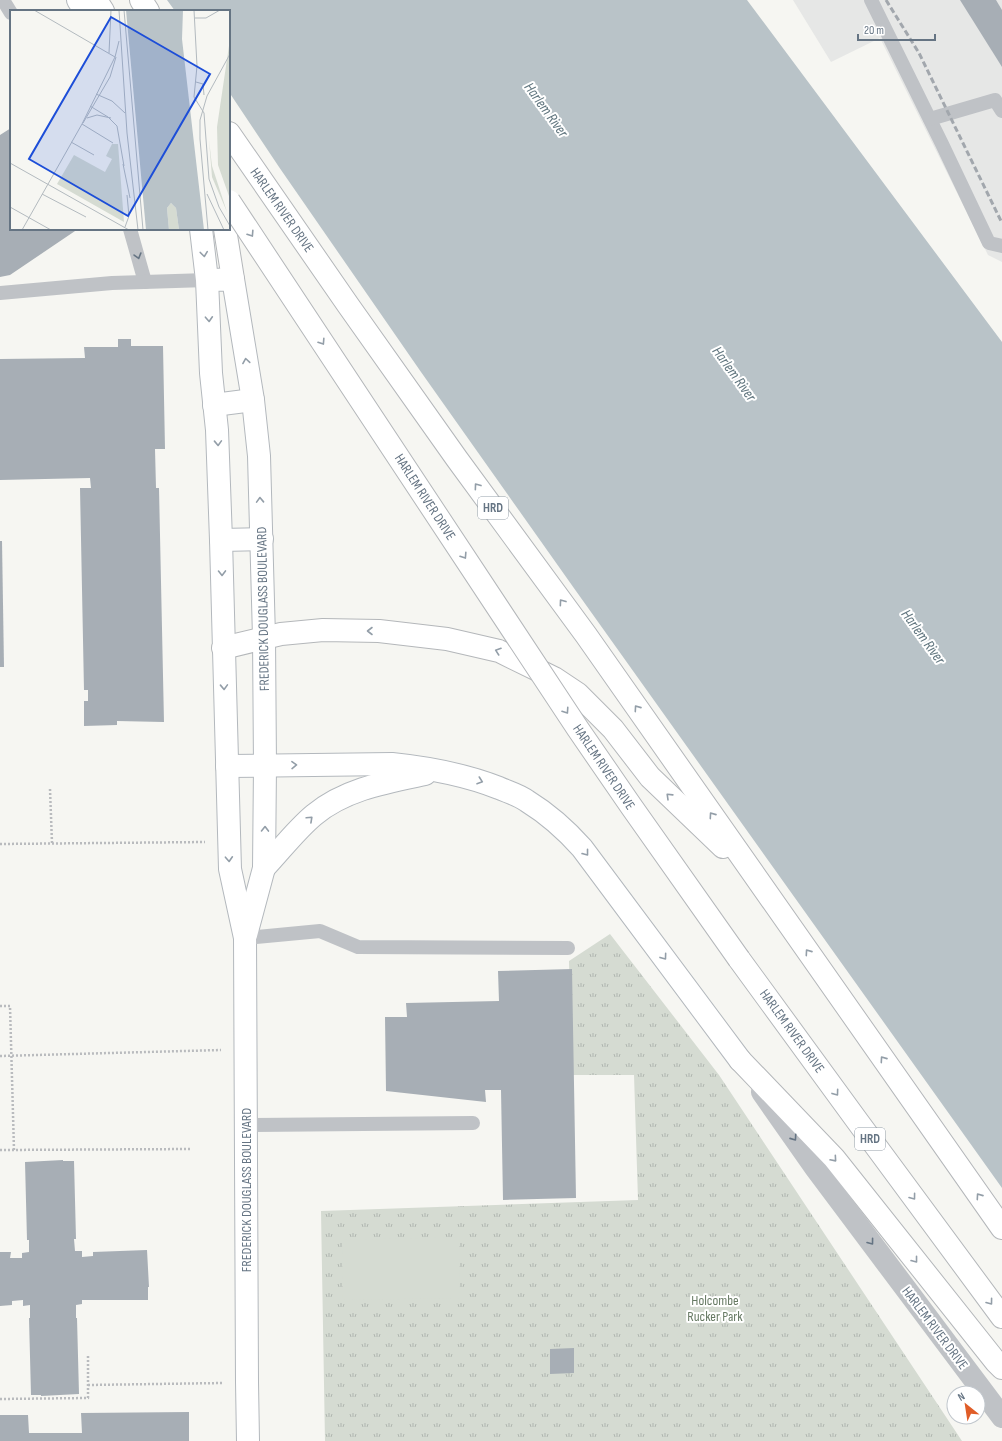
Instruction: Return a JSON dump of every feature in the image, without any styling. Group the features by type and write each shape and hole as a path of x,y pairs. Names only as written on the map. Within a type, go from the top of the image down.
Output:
{"main road":[{"path":"78,0 84,10"},
{"path":"96,0 102,10"},
{"path":"141,0 147,10"},
{"name":"HARLEM RIVER DRIVE","path":"230,134 348,306 457,459 586,635 1002,1228"},
{"name":"HARLEM RIVER DRIVE","path":"230,203 630,806 739,959 1002,1317"},
{"path":"200,230 207,280 233,279"},
{"name":"FREDERICK DOUGLASS BOULEVARD","path":"225,230 253,400 259,456 262,539 265,766 264,868 245,938"},
{"name":"FREDERICK DOUGLASS BOULEVARD","path":"207,280 211,373 217,430 228,842 230,869 245,938 248,1441"},
{"path":"214,405 253,400"},
{"path":"221,540 262,539"},
{"path":"223,648 264,637 293,632 323,630 406,633 473,644 499,651 554,678 578,694 613,729 650,777 758,881"},
{"name":"HARLEM RIVER DRIVE","path":"227,766 392,764 443,770 467,776 525,799 542,810 582,848 740,1060"},
{"path":"264,868 303,825 315,814 333,802 376,785 443,770"},
{"path":"740,1060 834,1158 1002,1368"}],"street":[{"name":"HARLEM RIVER DRIVE","path":"740,1060 816,1169 1002,1417"}],"lane":[{"path":"3,0 10,11"},
{"path":"871,0 989,243 1002,246"},
{"path":"930,119 995,100 1002,111"},
{"path":"130,230 145,282"},
{"path":"0,293 112,283 207,280"},
{"path":"245,938 320,931 358,947 568,948"},
{"path":"245,1125 473,1122"}],"path":[{"path":"50,789 52,844"},
{"path":"0,844 228,842"},
{"path":"0,1006 10,1006 14,1150"},
{"path":"0,1056 245,1049"},
{"path":"0,1150 192,1149"},
{"path":"0,1399 88,1398 88,1355"},
{"path":"88,1385 247,1382"}],"shaded area":[{"path":"793,0 1002,0 1002,262 988,255 880,38 831,62"}],"green space":[{"name":"Holcombe Rucker Park","path":"610,934 719,1075 946,1417 946,1425 951,1425 962,1441 325,1441 321,1211 638,1200 634,1075 572,1075 569,961"},
{"path":"459,1237 460,1298 343,1300 342,1240"}],"water":[{"name":"Harlem River","path":"167,0 747,0 1002,342 1002,1188 421,372 230,94 230,10 174,10"}],"building":[{"path":"960,0 996,0 1002,10 1002,67"},
{"path":"10,129 10,230 77,230 10,275 0,277 0,135"},
{"path":"118,339 131,339 131,346 163,346 165,449 155,449 156,488 159,488 164,722 117,721 117,725 84,726 84,701 88,701 88,690 84,690 80,488 91,488 90,478 0,480 0,359 85,358 84,347 118,347"},
{"path":"0,541 2,541 4,667 0,667"},
{"path":"572,969 576,1198 503,1200 501,1090 485,1090 486,1102 386,1091 385,1017 407,1017 406,1003 499,1001 498,971"},
{"path":"63,1160 74,1161 75,1251 82,1251 82,1257 93,1256 93,1252 147,1250 149,1287 148,1300 82,1300 82,1304 76,1305 79,1394 41,1396 31,1395 30,1305 23,1306 23,1300 12,1301 12,1305 0,1306 0,1252 11,1252 10,1258 22,1258 22,1253 29,1252 29,1240 27,1240 25,1162"},
{"path":"574,1348 574,1373 550,1374 550,1349"},
{"path":"189,1412 189,1441 0,1441 0,1415 28,1415 29,1433 82,1433 81,1413"}],"railway":[{"path":"886,0 919,53 1002,223"}]}
